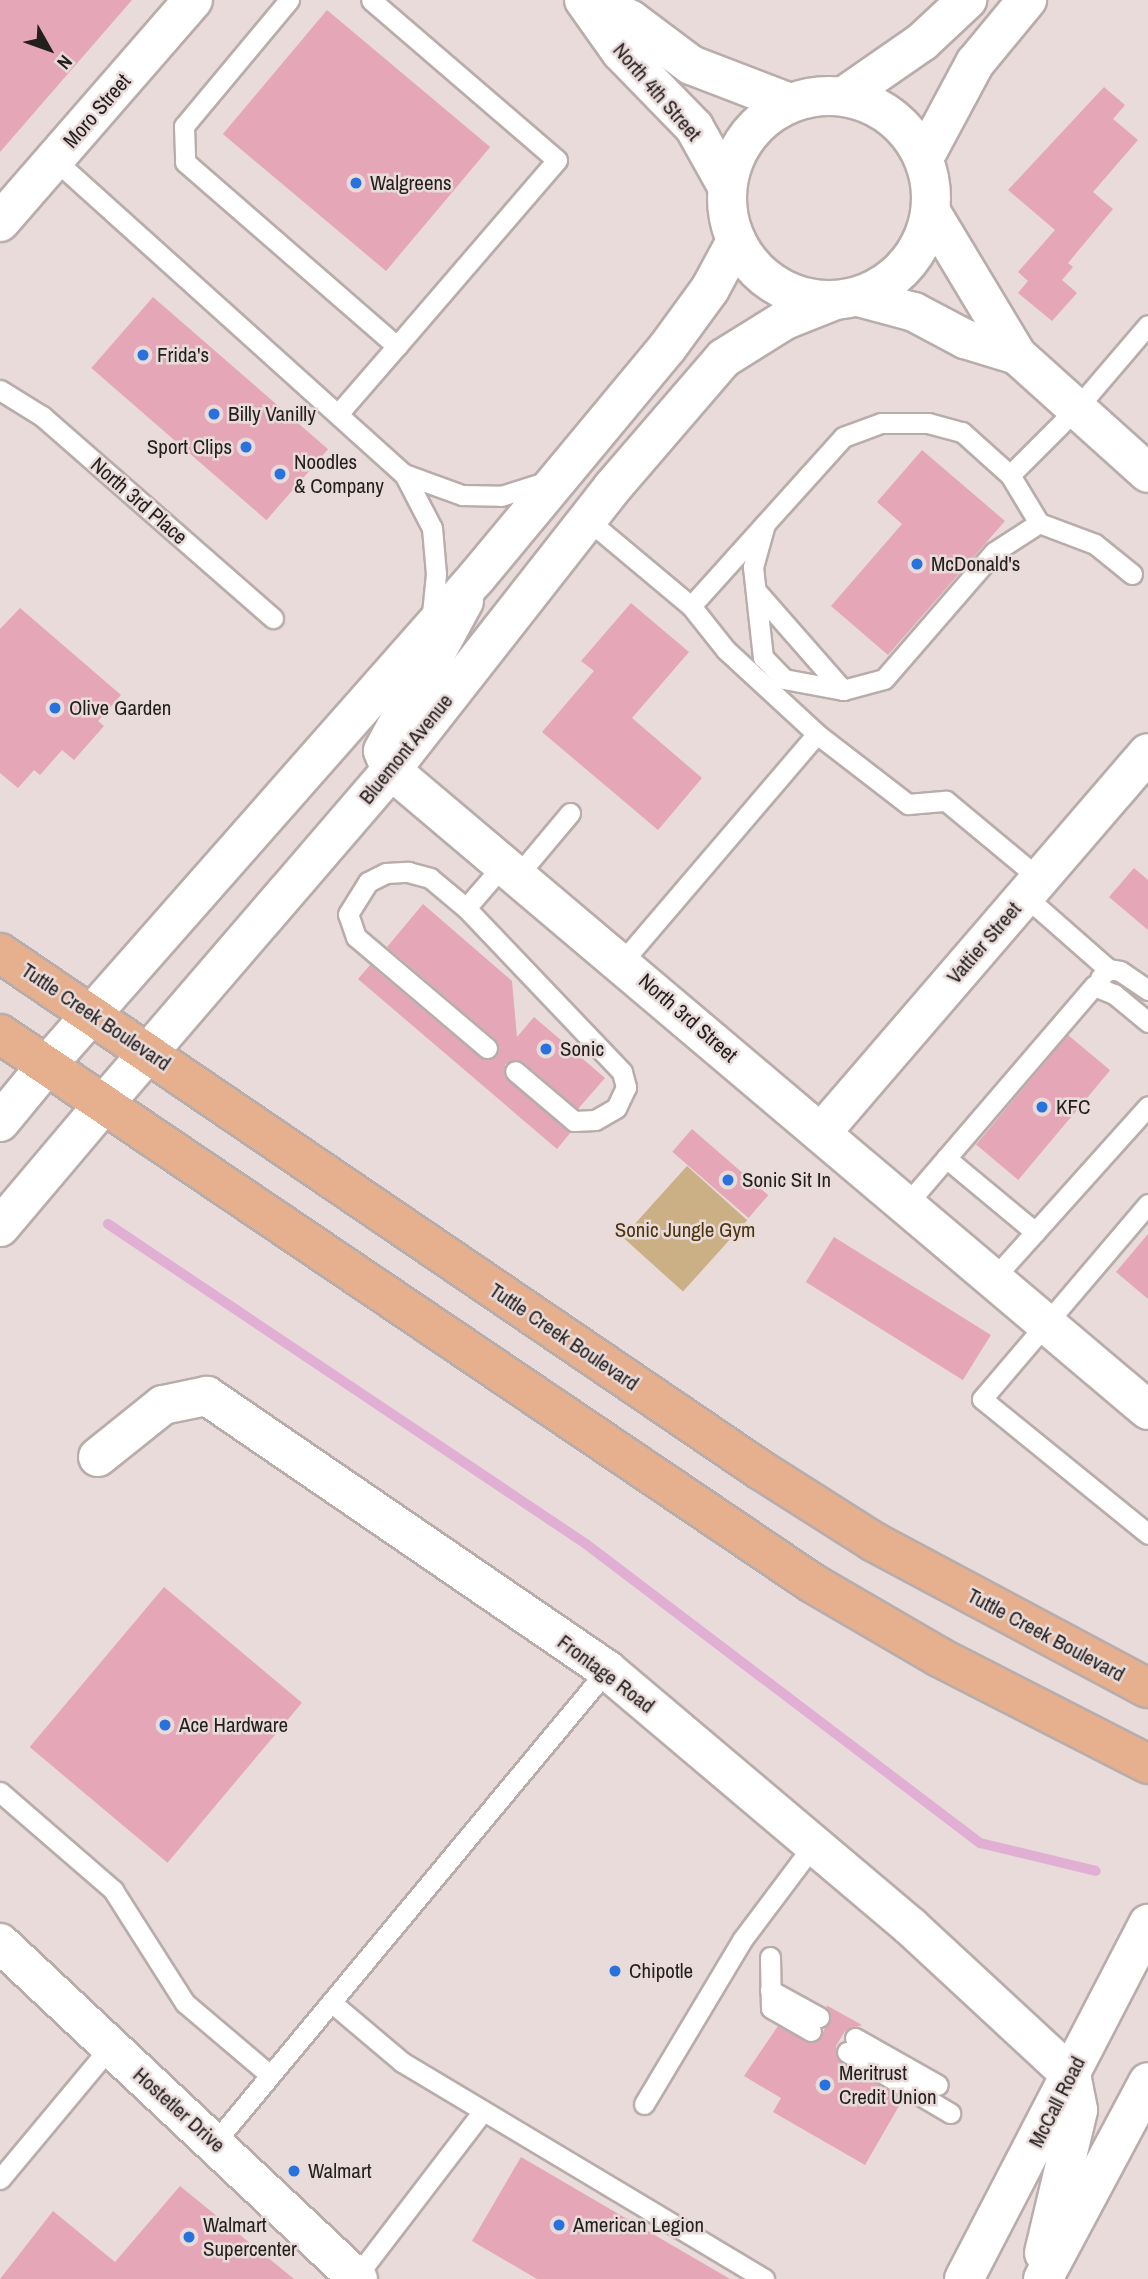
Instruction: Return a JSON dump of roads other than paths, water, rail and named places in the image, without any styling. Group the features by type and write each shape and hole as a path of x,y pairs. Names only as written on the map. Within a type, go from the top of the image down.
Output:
{"highway":[{"name":"Tuttle Creek Boulevard","path":"0,953 150,1052 771,1476 885,1548 1148,1688"},
{"path":"0,1034 812,1583 950,1663 1148,1764"}],"main road":[{"name":"Moro Street","path":"0,222 193,0"},
{"name":"North 4th Street","path":"584,0 621,52 694,127 727,186"},
{"name":"North 4th Street","path":"593,0 631,20 691,65 790,103"},
{"path":"844,96 922,42 967,0"},
{"path":"924,158 975,63 1027,0"},
{"path":"846,299 902,271 921,245 931,212 931,183 924,158 896,119 876,106 844,96 790,103 760,122 744,141 727,186 729,219 736,241 764,278 785,291 914,312 965,339 1017,355"},
{"path":"931,212 1017,355 1148,473"},
{"path":"0,1122 91,1014 476,578 667,348 710,289 736,241"},
{"name":"Bluemont Avenue","path":"0,1227 391,770 588,520 724,358 785,320 846,299"},
{"path":"391,770 383,751 476,578"},
{"name":"Vattier Street","path":"821,1133 1148,753"},
{"name":"North 3rd Street","path":"391,770 622,962 1148,1410"},
{"name":"Frontage Road","path":"98,1457 163,1405 207,1396 607,1670 814,1844 1071,2075"},
{"name":"McCall Road","path":"964,2279 1148,1924"},
{"name":"Hostetler Drive","path":"0,1942 357,2278"},
{"path":"1041,2279 1057,2183 1076,2123 1071,2075"},
{"path":"1041,2279 1148,2082"},
{"path":"981,2279 991,2229"}],"lane":[{"path":"289,0 184,126 185,162 397,346"},
{"path":"338,414 557,160 371,0"},
{"path":"55,160 404,474 432,528 436,574 430,632"},
{"path":"1010,475 1077,408 1148,325"},
{"name":"North 3rd Place","path":"0,390 41,416 273,618"},
{"path":"691,607 844,437 881,423 929,422 962,432 1010,475 1039,523 1095,544 1132,574"},
{"path":"404,474 462,495 501,496 558,478"},
{"path":"588,520 691,607 726,650 817,734 908,804 946,801 1033,887 1108,969 1120,971 1148,990"},
{"path":"765,524 753,567 758,593 758,636 763,657 784,679 843,690 884,679 994,552 1039,523"},
{"path":"758,593 843,690"},
{"path":"622,962 667,895 817,734"},
{"path":"466,908 570,813"},
{"path":"487,1048 356,937 348,914 368,883 386,873 408,872 430,878 466,908 622,1072 626,1087 616,1108 595,1120 574,1121 515,1071"},
{"path":"906,1205 1108,969"},
{"path":"1094,986 1114,994 1148,1022"},
{"path":"993,1279 1148,1106"},
{"path":"946,1158 1035,1232"},
{"path":"1148,1204 982,1399 1148,1534"},
{"path":"215,2142 607,1670"},
{"path":"0,1792 113,1891 186,2003 270,2075"},
{"path":"644,2104 743,1940 814,1844"},
{"path":"770,1957 771,2008 815,2024"},
{"path":"331,2002 402,2062 764,2279"},
{"path":"938,2085 851,2045 950,2113"},
{"path":"0,2179 110,2047"},
{"path":"357,2278 483,2110"}],"waterway":[{"path":"108,1224 586,1544 980,1843 1096,1871"}],"place":[{"name":"Walgreens","path":"356,183"},
{"name":"Frida's","path":"143,355"},
{"name":"Billy Vanilly","path":"214,414"},
{"name":"Sport Clips","path":"246,447"},
{"name":"Noodles & Company","path":"280,474"},
{"name":"McDonald's","path":"917,564"},
{"name":"Olive Garden","path":"55,708"},
{"name":"Sonic","path":"546,1049"},
{"name":"KFC","path":"1042,1107"},
{"name":"Sonic Sit In","path":"728,1180"},
{"name":"Ace Hardware","path":"165,1725"},
{"name":"Chipotle","path":"615,1971"},
{"name":"Meritrust Credit Union","path":"825,2085"},
{"name":"Walmart","path":"294,2171"},
{"name":"American Legion","path":"559,2225"},
{"name":"Walmart Supercenter","path":"189,2237"}],"park label":[{"name":"Sonic Jungle Gym","path":"685,1230"}]}
